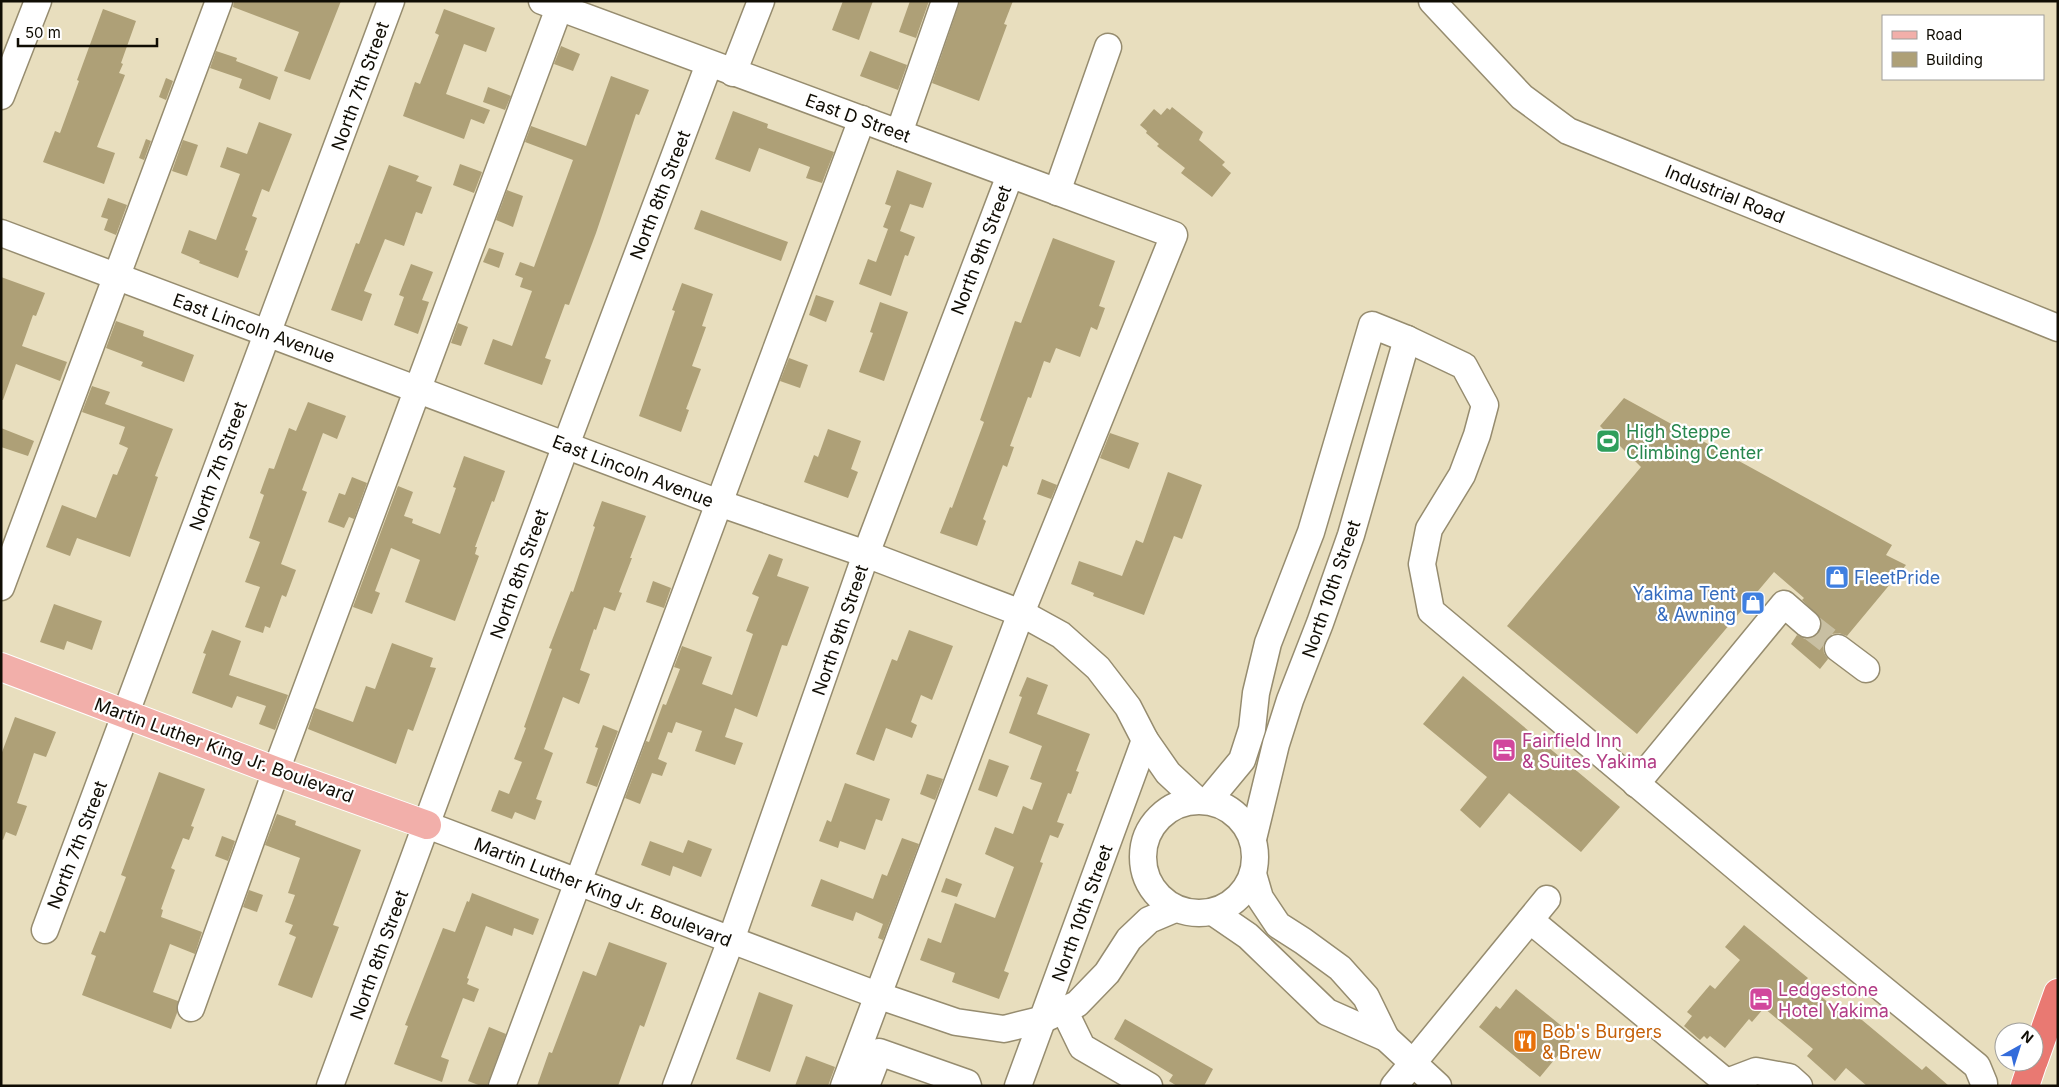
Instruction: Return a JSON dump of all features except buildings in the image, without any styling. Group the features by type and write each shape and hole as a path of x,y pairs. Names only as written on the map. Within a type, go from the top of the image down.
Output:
{"highway":[{"path":"2044,1032 2058,992"},
{"path":"2025,1086 2030,1072"}],"main road":[{"name":"Martin Luther King Jr. Boulevard","path":"1,667 427,825"}],"street":[{"path":"1,96 38,1"},
{"path":"1,587 219,1"},
{"name":"North 7th Street","path":"45,930 391,1"},
{"path":"733,73 761,1"},
{"path":"899,133 946,1"},
{"name":"Industrial Road","path":"1432,1 1522,97 1568,131 2058,328"},
{"path":"191,1008 276,770 564,6"},
{"name":"East D Street","path":"564,6 709,64 1174,235 1021,613"},
{"path":"1057,192 1108,47"},
{"name":"North 8th Street","path":"330,1086 566,445 709,64"},
{"path":"502,1086 862,119"},
{"name":"North 9th Street","path":"676,1086 731,940 866,554 1010,175"},
{"name":"East Lincoln Avenue","path":"1,233 719,503 866,554 1021,613 1061,635 1098,668 1128,707 1145,740 1168,773 1202,801"},
{"path":"1202,801 1242,760 1252,729 1256,693 1268,643 1312,532 1372,325 1464,366 1485,405 1477,435 1462,476 1429,529 1422,564 1431,611 1636,784 1977,1066 1984,1086"},
{"name":"North 10th Street","path":"1253,839 1276,744 1290,700 1351,535 1407,339"},
{"path":"1636,784 1784,604 1807,624"},
{"path":"844,1086 1021,613"},
{"path":"1838,648 1866,669"},
{"name":"North 10th Street","path":"1018,1086 1054,1014 1145,740"},
{"path":"1202,801 1222,805 1246,825 1253,839 1256,857 1253,874 1244,891 1230,904 1213,912 1194,914 1175,909 1160,898 1148,883 1142,865 1143,846 1150,828 1162,814 1179,804 1202,801"},
{"name":"Martin Luther King Jr. Boulevard","path":"427,825 877,995 956,1022 1004,1029 1054,1014 1078,1004 1107,973 1129,939 1149,920 1175,909"},
{"path":"1253,874 1260,898 1278,925 1340,968 1366,997 1386,1038"},
{"path":"1394,1086 1547,899"},
{"path":"1213,912 1248,936 1327,1012 1386,1038 1438,1086"},
{"path":"1530,920 1729,1084 1756,1071 1789,1076 1799,1086"},
{"path":"1054,1014 1082,1048 1149,1086"},
{"path":"866,1086 879,1052 967,1083 968,1086"}],"tunnel":[{"path":"1807,624 1838,648"}],"place":[{"name":"High Steppe Climbing Center","path":"1608,441"},
{"name":"FleetPride","path":"1837,577"},
{"name":"Yakima Tent & Awning","path":"1753,603"},
{"name":"Fairfield Inn & Suites Yakima","path":"1504,750"},
{"name":"Ledgestone Hotel Yakima","path":"1761,999"},
{"name":"Bob's Burgers & Brew","path":"1525,1041"}]}
